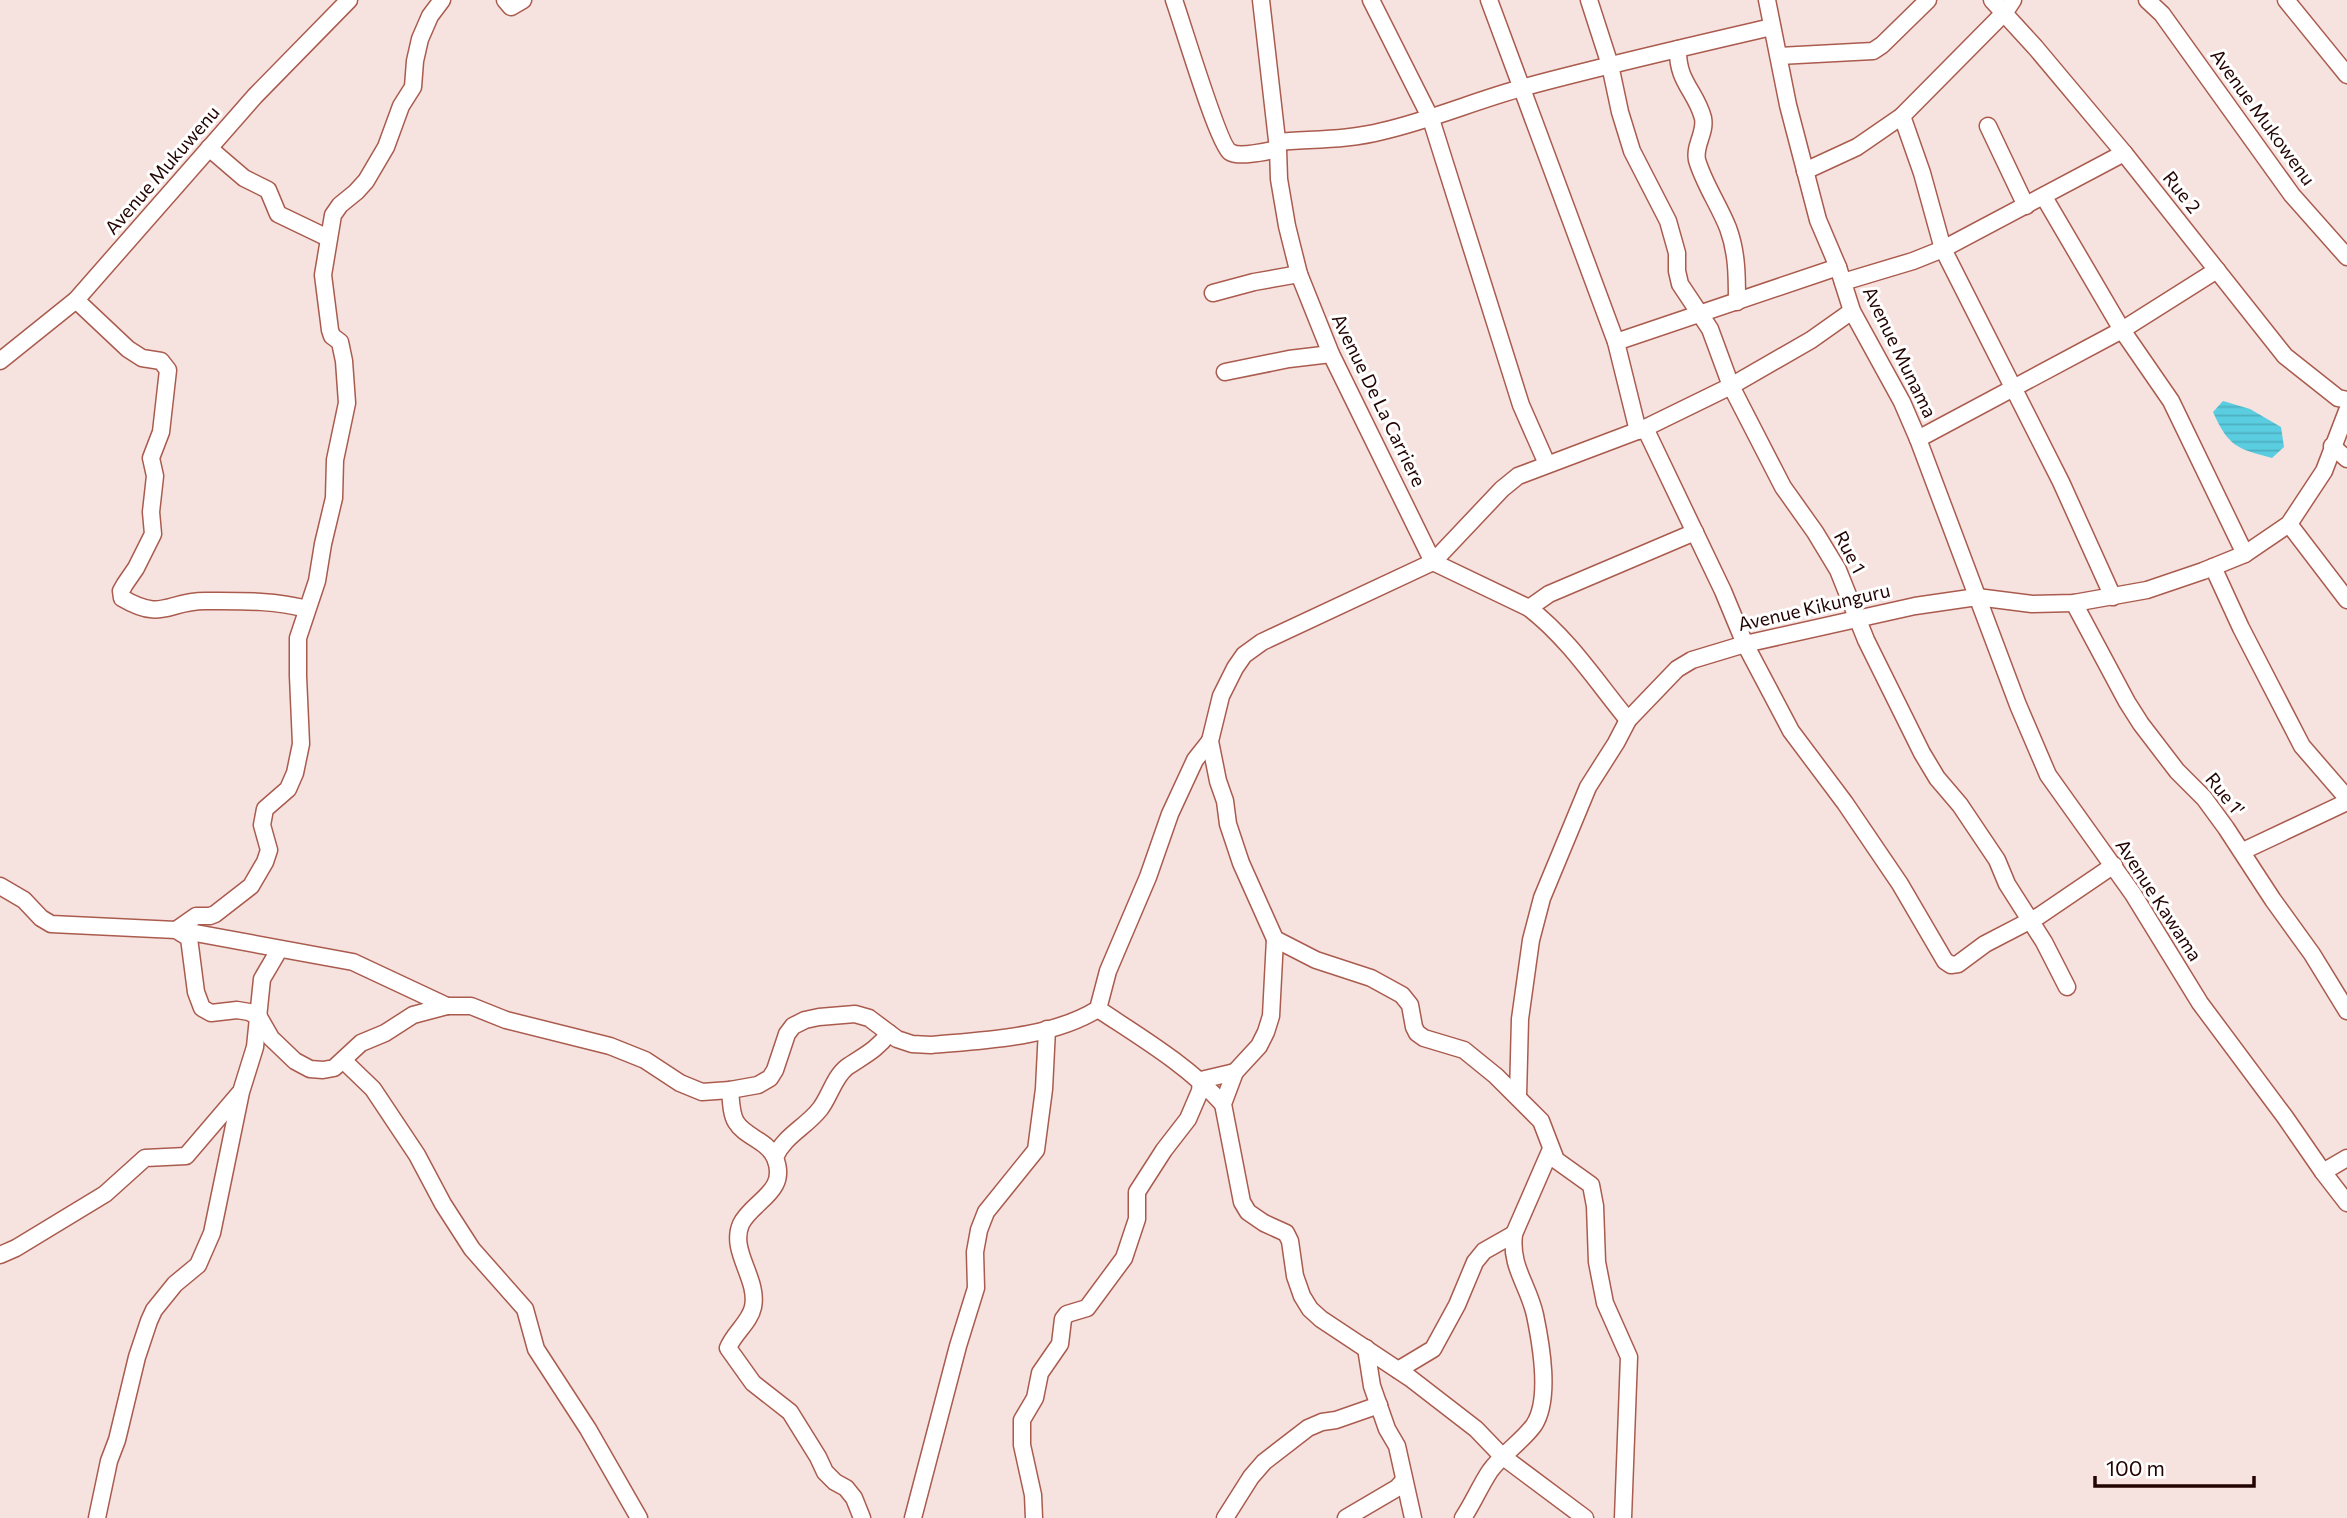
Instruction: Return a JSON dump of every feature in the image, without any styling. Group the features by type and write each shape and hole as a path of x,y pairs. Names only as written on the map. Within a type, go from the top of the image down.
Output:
{"street":[{"name":"Avenue Mukuwenu","path":"0,361 76,300 255,96 349,0"},
{"path":"176,930 196,916 210,916 251,886 265,862 268,850 262,825 265,809 288,789 295,774 301,744 299,638 317,581 334,498 335,460 347,403 341,345 331,333 326,304 323,275 328,238 335,210 366,180 386,148 401,106 413,87 420,39 430,16 442,0"},
{"path":"505,0 513,7 523,0"},
{"path":"1174,0 1222,141 1233,154 1380,132 1431,119 1477,100 1521,88 1772,27"},
{"name":"Avenue De La Carriere","path":"1261,0 1278,146 1279,179 1287,226 1300,274 1331,354 1433,562"},
{"path":"1371,0 1431,119 1521,404 1547,464"},
{"path":"1489,0 1616,342 1642,429 1695,532 1745,644 1791,731 1845,803 1900,884 1945,961 1951,965 1958,964 1985,944 2039,916 2114,865"},
{"name":"Rue 1","path":"1589,0 1610,65 1620,113 1632,151 1668,221 1677,253 1678,278 1710,329 1731,386 1783,487 1838,570 1866,640 1922,753 1997,860 2007,884 2067,987"},
{"name":"Avenue Munama","path":"1767,0 1788,105 1818,220 1841,275 1852,311 1919,439 1977,597"},
{"path":"1779,56 1873,51 1928,0"},
{"name":"Rue 2","path":"1992,0 2009,6 2285,356 2338,398 2347,400"},
{"name":"Avenue Mukowenu","path":"2147,0 2162,14 2292,195 2347,257"},
{"path":"2286,0 2347,75"},
{"path":"1805,171 1857,148 1902,116 2009,6"},
{"path":"1678,49 1684,83 1703,120 1703,130 1696,151 1697,160 1734,245 1737,302"},
{"path":"1902,116 1922,173 1943,249 2062,482 2113,597"},
{"path":"1988,126 2026,206"},
{"path":"209,148 244,178 268,190 278,214 328,238"},
{"path":"1616,342 1737,302 1841,275 1913,261 1943,249 2124,153"},
{"path":"2044,197 2122,330 2171,401 2245,554"},
{"path":"1919,439 2122,330 2217,270"},
{"path":"1213,293 1300,274"},
{"path":"76,300 128,349 142,358 160,361 168,370 161,432 151,458 155,476 151,512 153,534 121,591 122,598 146,610 155,611 206,601 290,604 307,608"},
{"path":"176,930 189,938 196,992 202,1007 211,1013 237,1010 259,1017 271,1038 295,1061 310,1069 334,1068 361,1043 385,1033 413,1015 447,1006 471,1006 506,1020 611,1046 645,1060 680,1083 702,1092 758,1085 770,1078 788,1034 793,1026 805,1020 855,1014 869,1018 897,1039 912,1044 931,1045 1047,1030 1084,1018 1098,1009 1108,971 1149,877 1170,814 1195,760 1210,741 1221,696 1244,655 1262,642 1433,562 1502,489 1518,476 1642,429 1731,386 1811,340 1852,311"},
{"path":"1225,372 1289,359 1331,354"},
{"name":"Avenue Kikunguru","path":"1518,1096 1520,1019 1538,909 1588,787 1628,720 1677,669 1692,660 1745,644 1925,604 1977,597 2032,604 2074,603 2147,590 2213,567 2245,554 2289,524 2324,471 2347,411"},
{"path":"2332,446 2347,459"},
{"path":"2289,524 2347,600"},
{"path":"1529,608 1549,594 1695,532"},
{"path":"1433,562 1529,608 1570,647 1628,720"},
{"path":"2213,567 2302,746 2347,800 2243,851"},
{"name":"Avenue Kawama","path":"1977,597 2048,775 2114,865 2200,1003 2347,1203"},
{"name":"Rue 1'","path":"2074,603 2141,724 2177,771 2204,798 2243,851 2347,1011"},
{"path":"1210,741 1241,863 1275,939 1270,1016 1266,1032 1259,1046 1235,1072 1223,1104 1239,1191 1248,1212 1286,1233 1290,1241 1295,1276 1310,1309 1398,1370 1476,1429 1502,1456 1585,1518"},
{"path":"0,886 24,900 41,918 51,924 176,930 353,962 447,1006"},
{"path":"1275,939 1315,960 1371,978 1402,995 1410,1004 1417,1033 1424,1038 1464,1050 1496,1076 1541,1121 1556,1160 1591,1185 1595,1206 1597,1262 1605,1303 1629,1357 1623,1518"},
{"path":"97,1518 137,1357 149,1321 154,1310 175,1284 198,1265 212,1233 241,1092 255,1047 262,979 279,950"},
{"path":"1098,1009 1179,1062 1201,1080 1223,1104"},
{"path":"913,1518 958,1346 976,1289 975,1252 979,1230 986,1212 1036,1150 1044,1089 1047,1030"},
{"path":"775,1157 780,1145 817,1113 840,1074 869,1055 889,1033"},
{"path":"344,1061 373,1088 417,1155 443,1204 472,1249 525,1309 536,1349 583,1420 639,1518"},
{"path":"1201,1080 1235,1072"},
{"path":"1034,1518 1034,1495 1022,1445 1022,1420 1025,1412 1035,1398 1040,1373 1060,1344 1063,1319 1067,1314 1087,1308 1124,1258 1137,1219 1137,1192 1188,1119 1200,1091 1201,1080"},
{"path":"730,1090 735,1121 743,1130 762,1141 775,1157 778,1175 771,1192 742,1221 738,1231 738,1246 752,1286 754,1305 751,1316 728,1348 753,1383 790,1412 825,1472 845,1488 862,1518"},
{"path":"0,1255 105,1194 145,1158 186,1156 241,1092"},
{"path":"1464,1518 1489,1472 1532,1427 1543,1400 1541,1350 1535,1314 1527,1288 1516,1267 1513,1248 1514,1234 1551,1150"},
{"path":"2323,1172 2347,1158"},
{"path":"1398,1370 1433,1349 1457,1305 1475,1262 1484,1251 1514,1234"},
{"path":"1366,1348 1372,1386 1396,1446 1413,1518"},
{"path":"1225,1518 1264,1462 1308,1428 1379,1405"},
{"path":"1346,1518 1397,1488 1404,1480"}],"water":[{"path":"2223,401 2250,409 2281,427 2284,447 2272,458 2250,452 2235,444 2224,432 2213,412"}]}
